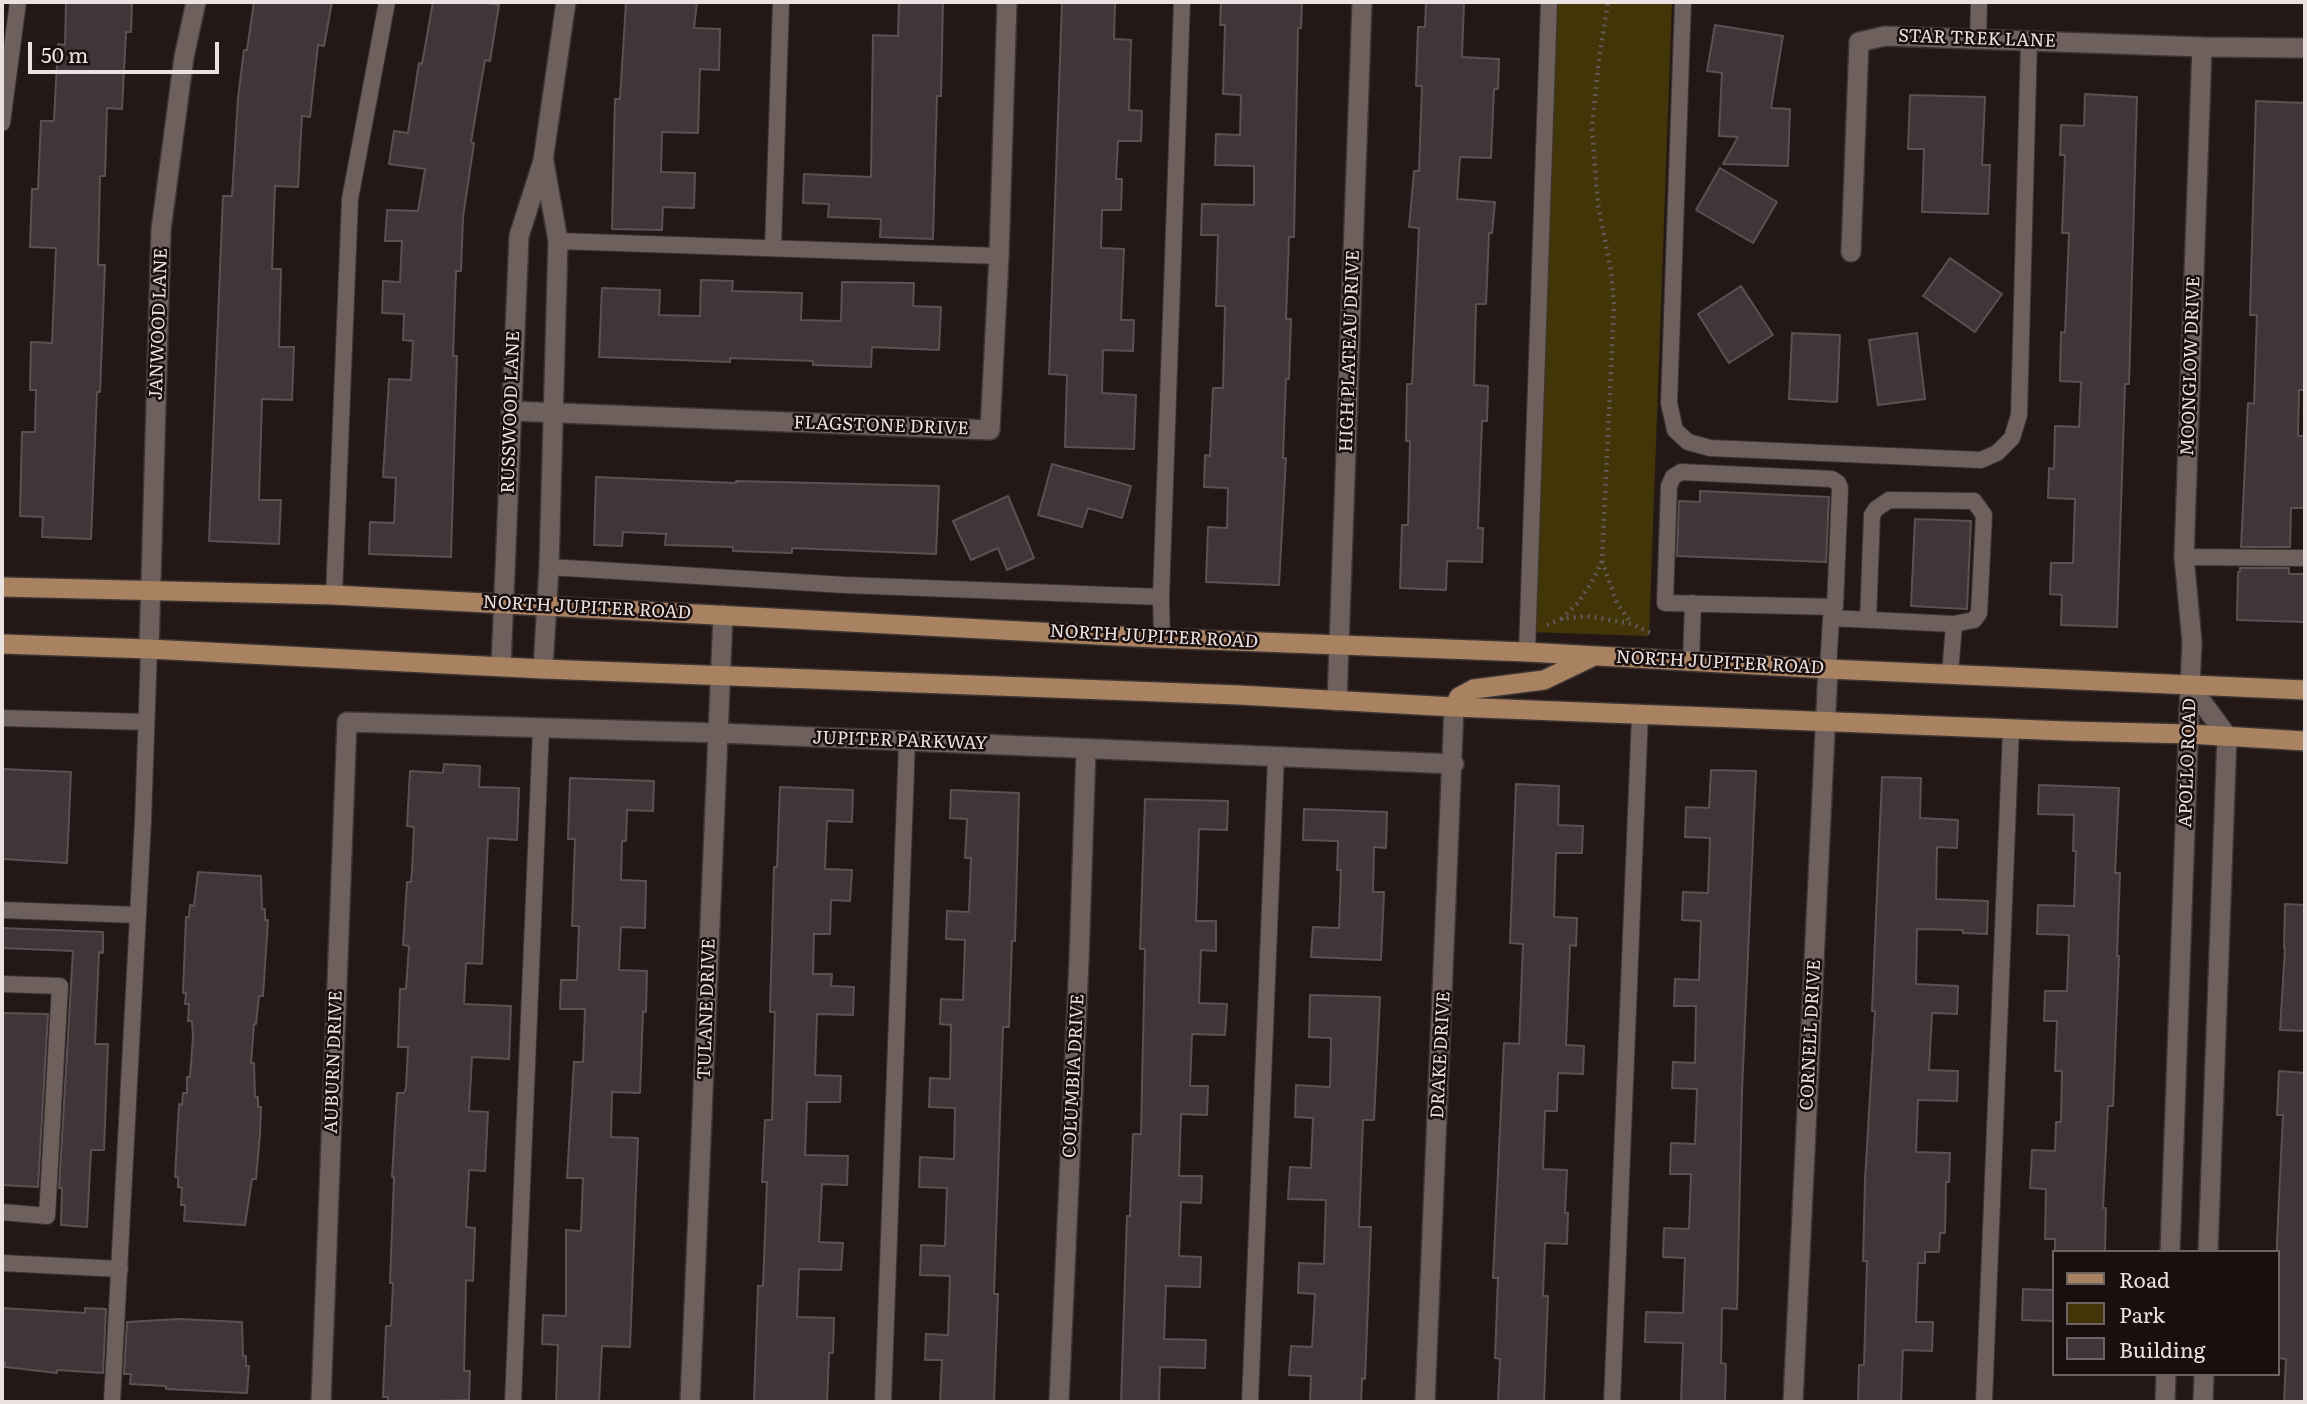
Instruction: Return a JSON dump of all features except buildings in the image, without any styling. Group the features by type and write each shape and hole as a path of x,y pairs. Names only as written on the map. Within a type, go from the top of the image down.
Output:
{"main road":[{"name":"NORTH JUPITER ROAD","path":"2,587 334,595 1161,638 1527,652 1828,669 2305,690"},
{"path":"2,644 1454,707 2189,734 2305,741"},
{"path":"1454,707 1459,697 1474,689 1544,680 1594,656"}],"street":[{"name":"JANWOOD LANE","path":"149,649 161,230 184,57 195,2"},
{"name":"RUSSWOOD LANE","path":"501,666 519,236 543,161 566,2"},
{"name":"FLAGSTONE DRIVE","path":"511,411 990,430 1007,2"},
{"name":"HIGH PLATEAU DRIVE","path":"1337,701 1362,2"},
{"name":"STAR TREK LANE","path":"1852,253 1859,42 1885,36 2305,48"},
{"name":"MOONGLOW DRIVE","path":"2190,686 2192,642 2184,557 2202,47"},
{"name":"RUSSWOOD LANE","path":"543,161 558,241 555,414 543,668"},
{"name":"TULANE DRIVE","path":"690,1402 723,615"},
{"name":"CORNELL DRIVE","path":"1793,1402 1828,669"},
{"name":"APOLLO ROAD","path":"2171,1250 2190,686"},
{"name":"APOLLO ROAD","path":"2190,686 2227,736"},
{"name":"DRAKE DRIVE","path":"1425,1402 1454,764 1454,707"},
{"name":"JUPITER PARKWAY","path":"347,722 719,733 1454,764"},
{"name":"AUBURN DRIVE","path":"321,1402 347,722"},
{"path":"2208,1250 2227,736"},
{"name":"COLUMBIA DRIVE","path":"1059,1402 1086,749"},
{"path":"2165,1402 2166,1376"},
{"path":"2203,1402 2204,1376"}],"lane":[{"path":"2,123 18,2"},
{"path":"334,595 350,199 387,2"},
{"path":"774,248 781,2"},
{"path":"1161,638 1182,2"},
{"path":"1527,652 1549,2"},
{"path":"1683,2 1669,403 1675,430 1688,442 1710,448 1980,460 1997,453 2012,438 2019,415 2029,41"},
{"path":"1978,39 1979,2"},
{"path":"558,241 999,256"},
{"path":"1828,669 1833,613 1840,488 1838,482 1832,479 1681,472 1673,477 1669,486 1665,603 1833,613 1868,620 1954,624 1974,620 1979,613 1984,515 1975,501 1889,500 1876,509 1872,514 1868,620"},
{"path":"2184,557 2305,558"},
{"path":"549,568 845,585 1161,597"},
{"path":"1691,661 1693,604"},
{"path":"1950,674 1954,624"},
{"path":"112,1402 149,649"},
{"path":"1612,1402 1640,714"},
{"path":"2,718 146,722"},
{"path":"513,1402 541,728"},
{"path":"1984,1402 2011,729"},
{"path":"883,1402 907,741"},
{"path":"1250,1402 1276,757"},
{"path":"2,910 136,915"},
{"path":"2,984 60,986 47,1216 2,1212"},
{"path":"2,1263 120,1269"}],"path":[{"path":"1561,619 1578,603 1602,561 1614,306 1611,271 1598,205 1592,128 1608,2"},
{"path":"1602,561 1617,603 1632,624"},
{"path":"1528,628 1539,628 1561,619 1587,616 1632,624 1651,633"}],"green space":[{"path":"1551,2 1672,2 1649,636 1529,632"}]}
